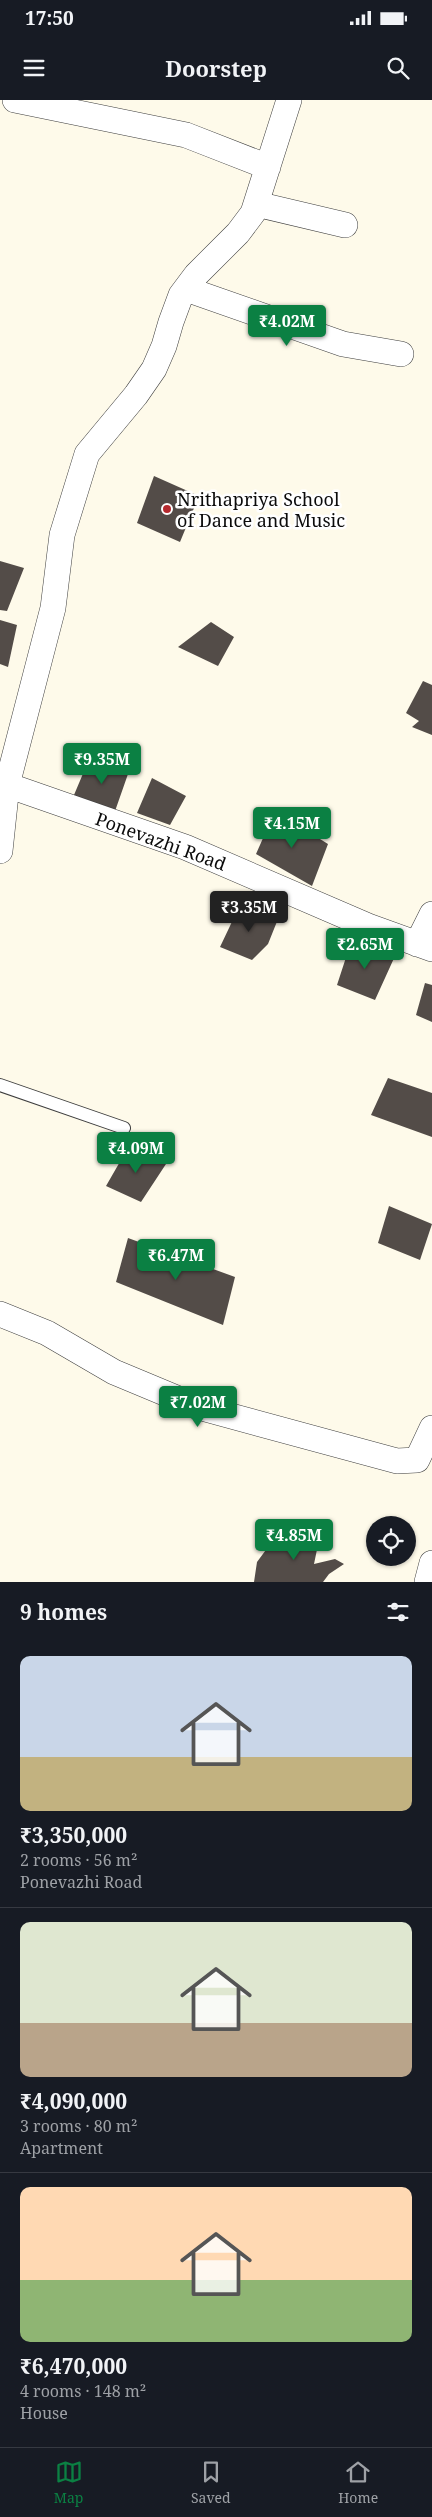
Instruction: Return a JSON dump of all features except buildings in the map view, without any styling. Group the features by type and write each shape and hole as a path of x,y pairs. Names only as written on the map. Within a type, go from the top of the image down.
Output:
{"street":[{"path":"16,100 186,134 268,167"},
{"path":"0,851 7,785 54,608 62,535 87,454 136,395 154,368 186,290 196,275 238,233 253,213 289,100"},
{"path":"256,204 345,225"},
{"path":"186,290 343,344 401,354"},
{"name":"Ponevazhi Road","path":"7,785 185,847 368,926 425,946"},
{"path":"425,946 432,914"},
{"path":"0,1314 47,1333 114,1372 198,1407 397,1460 416,1460 432,1428"},
{"path":"428,1582 432,1563"}],"lane":[{"path":"0,1085 124,1128"}],"place":[{"name":"Nrithapriya School of Dance and Music","path":"167,509"}]}
